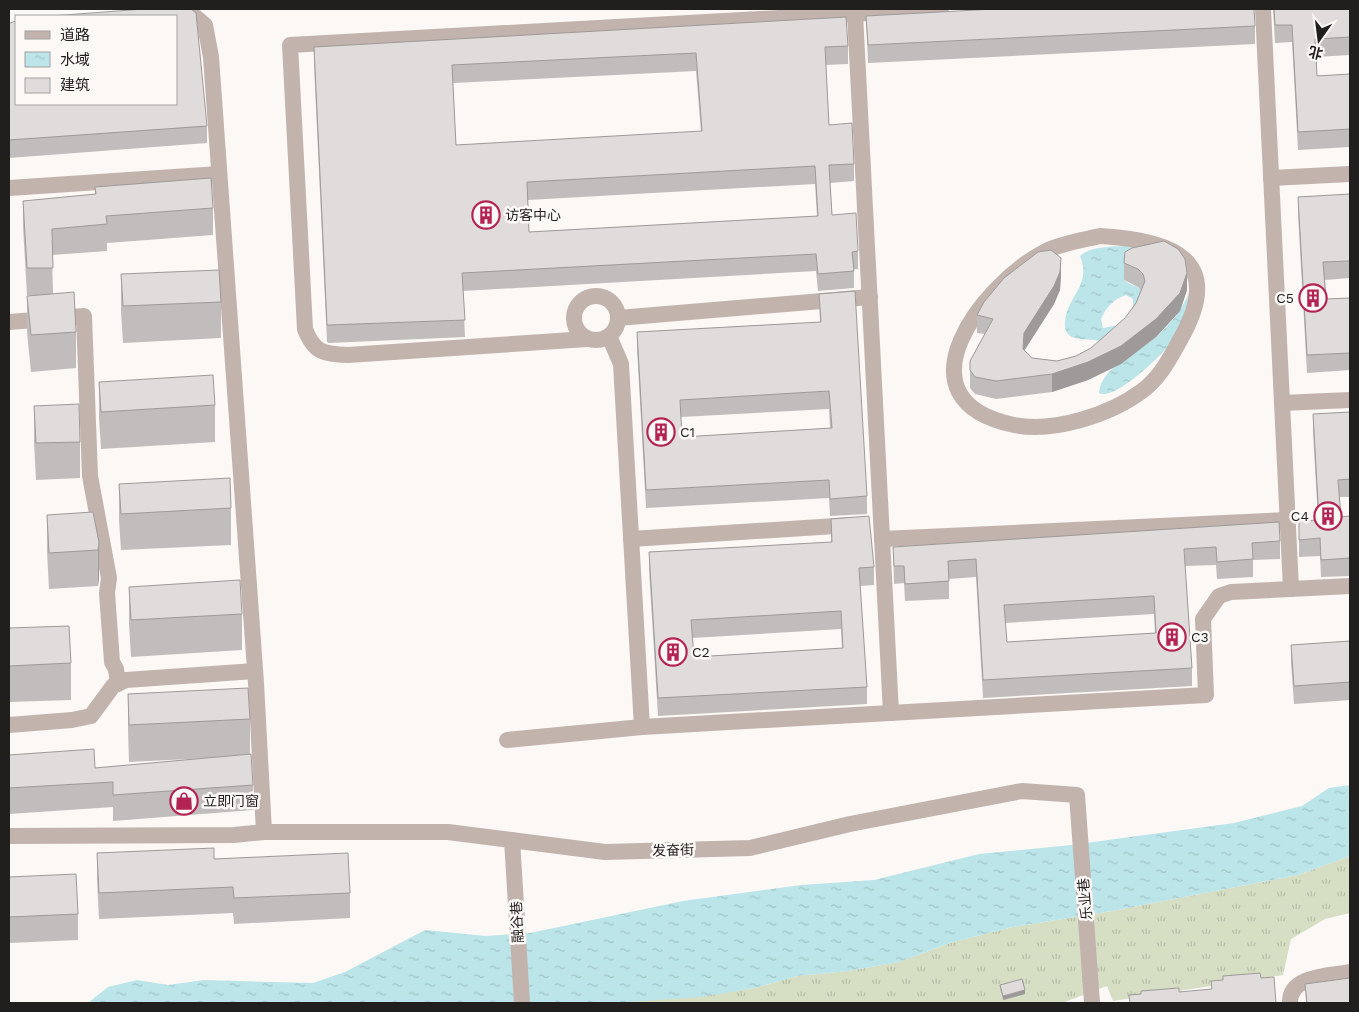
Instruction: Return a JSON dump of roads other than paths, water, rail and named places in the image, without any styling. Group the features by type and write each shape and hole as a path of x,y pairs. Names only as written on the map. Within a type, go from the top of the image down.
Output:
{"street":[{"path":"587,339 576,328 574,314 582,301 595,296 608,300 613,304 618,318 614,331 602,340 587,339 348,355 319,351 310,341 305,329 290,45 941,9"},
{"path":"1263,9 1291,589"},
{"path":"178,15 192,14 205,25 210,58 255,671 264,832"},
{"path":"855,14 891,713"},
{"path":"9,188 219,174"},
{"path":"1271,178 1350,174"},
{"path":"1100,236 1127,237 1175,252 1187,262 1197,277 1198,297 1187,327 1163,370 1143,391 1118,406 1071,423 1041,428 1013,425 986,416 967,404 956,388 954,366 961,334 976,312 1014,273 1046,251 1100,236"},
{"path":"618,318 870,297"},
{"path":"9,322 84,316 90,476 108,578 107,593 112,662 116,669 118,684"},
{"path":"609,336 620,364 642,727"},
{"path":"1282,403 1350,400"},
{"path":"882,539 1288,520"},
{"path":"631,539 881,523"},
{"path":"507,740 642,727 1206,695 1204,619 1211,604 1219,596 1231,592 1350,586"},
{"path":"9,725 72,720 92,716 107,693 126,680 255,671"},
{"name":"发奋街","path":"9,836 234,835 264,832 448,832 605,852 750,848 850,824 1022,792 1077,795"},
{"name":"乐业巷","path":"1077,795 1090,952 1092,1003"},
{"name":"融谷巷","path":"512,840 522,1003"},
{"path":"1290,1003 1292,990 1300,982 1350,972"}],"water":[{"path":"1125,246 1158,251 1178,262 1164,259 1151,260 1125,270 1124,280 1142,290 1143,308 1134,324 1111,349 1111,346 1105,342 1074,338 1066,330 1065,321 1070,304 1078,290 1083,275 1080,256 1090,250","holes":["1126,295 1133,299 1133,312 1119,325 1103,328 1101,319 1111,304"]},
{"path":"1190,290 1187,313 1178,333 1168,347 1143,371 1123,386 1105,394 1099,393 1101,384 1113,368 1156,337 1171,321 1184,303"},
{"path":"1350,785 1350,856 1298,875 1112,911 1013,927 953,942 899,962 848,971 797,976 755,988 701,997 613,1003 88,1003 108,987 137,980 168,985 204,980 313,983 345,972 425,930 486,936 530,933 683,901 801,885 874,880 979,854 1071,845 1234,823 1302,806 1329,788"}],"place":[{"name":"访客中心","path":"486,215"},
{"name":"C5","path":"1313,298"},
{"name":"C1","path":"661,432"},
{"name":"C4","path":"1328,516"},
{"name":"C3","path":"1172,637"},
{"name":"C2","path":"673,652"},
{"name":"立即门窗","path":"184,801"}]}
